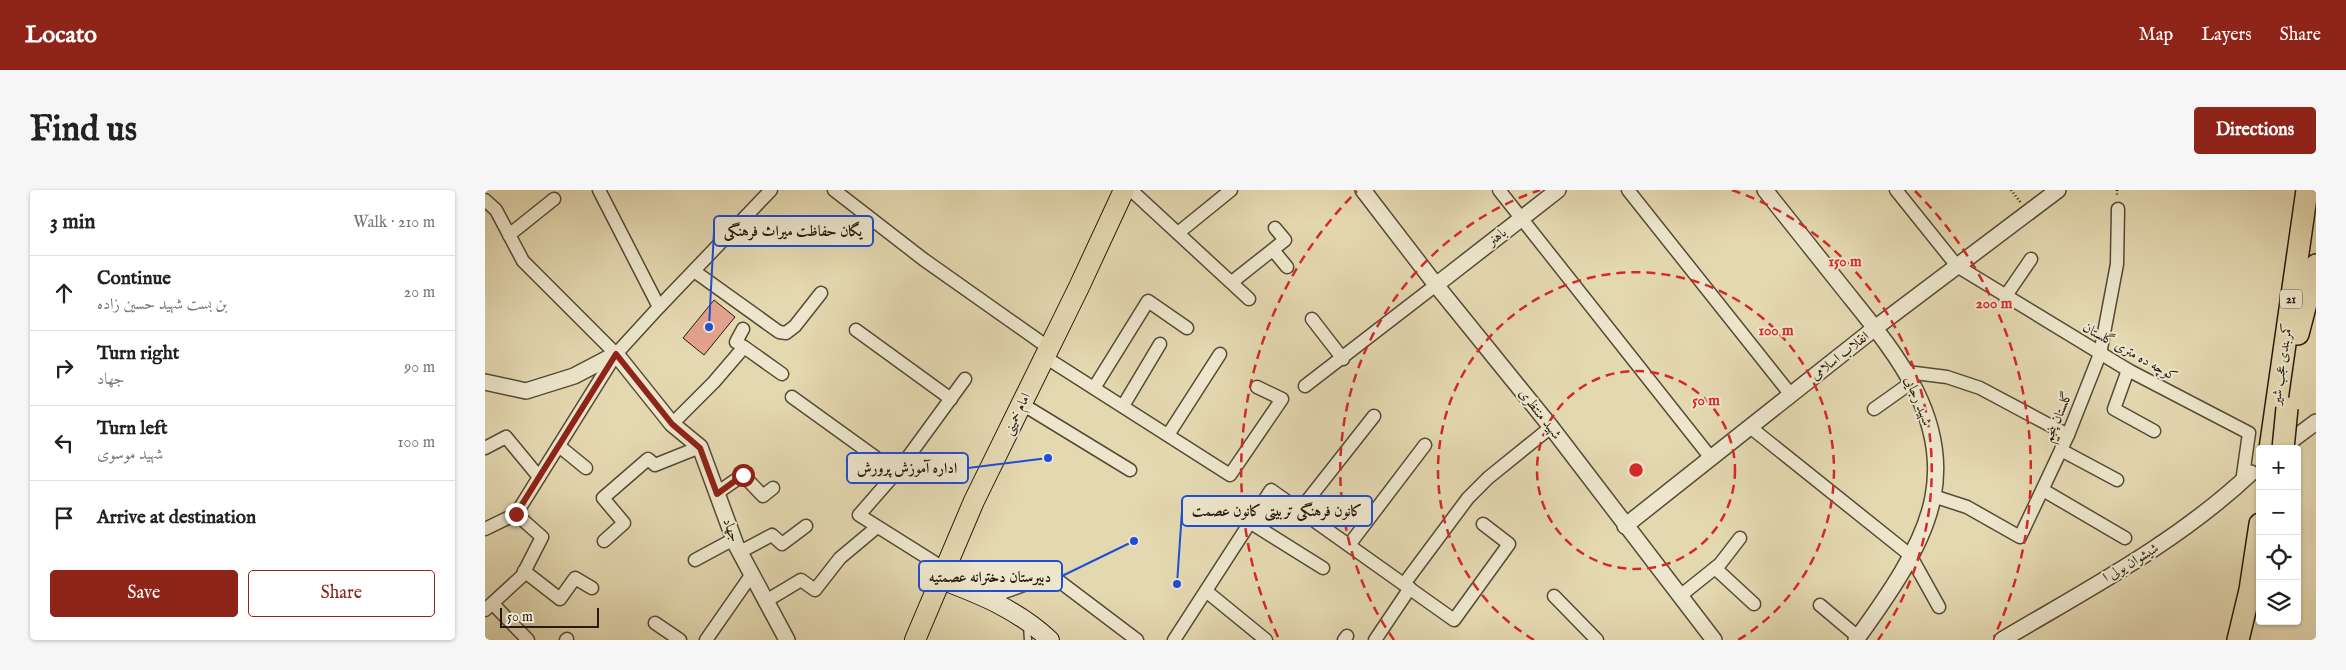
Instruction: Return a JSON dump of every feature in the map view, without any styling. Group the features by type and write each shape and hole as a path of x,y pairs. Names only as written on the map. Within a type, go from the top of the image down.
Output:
{"highway":[{"name":"کمربندی عجب شیر","path":"2288,444 2282,408 2307,190"},
{"name":"کمربندی عجب شیر","path":"2271,445 2282,408 2316,265"},
{"path":"2239,640 2250,590 2258,535"},
{"path":"2249,640 2256,613"}],"main road":[{"name":"امام خمینی","path":"915,640 974,501 1124,190"},
{"path":"943,574 1026,620 1050,640"}],"street":[{"path":"599,190 659,307"},
{"path":"485,529 516,514 616,354 771,190"},
{"path":"834,190 1093,388 1230,475 1282,399 1257,387"},
{"path":"1131,190 1249,299"},
{"path":"1178,233 1231,190"},
{"name":"شهید منتظری","path":"1363,190 1435,285 1551,427 1714,640"},
{"path":"1499,190 1711,458"},
{"name":"باهنر","path":"1435,285 1558,190"},
{"path":"1628,190 1791,395"},
{"name":"شهید رجایی","path":"1765,190 1875,328 1909,377 1929,423 1934,452 1933,496 1929,514 1910,555 1876,613 1857,638"},
{"name":"کوچه ده متری گلستان","path":"1896,190 1957,266 2100,354 2249,433 2246,477"},
{"name":"انقلاب اسلامی","path":"1625,526 1875,328 2058,190"},
{"path":"509,235 555,199"},
{"path":"485,200 496,210 523,261 616,354"},
{"name":"گلستان پنجم","path":"1933,496 1967,507 2020,537 2069,435 2100,354 2117,264 2119,209"},
{"path":"1231,282 1285,240 1275,228"},
{"path":"1273,250 1287,267"},
{"path":"2005,297 2031,260"},
{"path":"695,271 779,332 786,333 795,326 821,293"},
{"path":"1305,386 1343,359 1435,285"},
{"path":"1093,388 1148,301 1187,328"},
{"path":"1312,318 1343,359"},
{"path":"743,329 736,342 782,374"},
{"path":"856,330 951,399"},
{"path":"1123,406 1160,344"},
{"path":"672,424 714,382 744,347"},
{"path":"485,382 526,390 574,376 616,354"},
{"name":"جهاد","path":"616,354 672,424 700,448 737,545 787,640"},
{"path":"1168,435 1220,354"},
{"path":"2128,370 2114,409 2154,431"},
{"path":"1874,409 1909,377 1947,377 1980,388 2069,435"},
{"path":"943,574 859,515 896,472 965,379"},
{"path":"792,397 896,472"},
{"path":"1022,404 1130,470"},
{"path":"1299,510 1373,416"},
{"path":"2288,444 2315,424"},
{"path":"1375,640 1407,586 1468,498 1487,478 1551,427"},
{"path":"1750,427 1910,555 1939,607"},
{"path":"485,448 506,437 539,477"},
{"path":"1349,546 1425,445"},
{"path":"559,446 586,468"},
{"path":"604,541 624,523 603,498 648,460 655,465 700,448"},
{"path":"2061,450 2117,480"},
{"path":"717,494 743,475 763,496 773,488"},
{"name":"شیشوان یولی ا","path":"2002,640 2167,541 2203,515 2246,477"},
{"path":"1174,640 1271,490 1454,620 1509,544 1483,524"},
{"path":"2043,490 2125,538"},
{"path":"516,514 541,536 524,571 489,607 528,640"},
{"path":"1251,523 1323,568"},
{"path":"695,560 772,535 782,544 806,526"},
{"path":"766,601 801,580 815,590 840,558 877,527"},
{"path":"1679,596 1715,568 1740,538"},
{"path":"1715,568 1754,604"},
{"path":"524,571 561,600 575,578 592,588"},
{"path":"706,640 751,574"},
{"path":"988,598 1051,575 1137,640"},
{"path":"1206,591 1266,640"},
{"path":"1554,596 1597,640"},
{"path":"1820,605 1857,638"},
{"path":"655,623 680,640"}],"lane":[{"path":"1026,620 1028,640"}],"building":[{"path":"714,300 735,317 704,355 683,338"}],"place":[{"name":"یگان حفاظت میراث فرهنگی","path":"709,327"},
{"name":"اداره آموزش پرورش","path":"1048,458"},
{"name":"دبیرستان دخترانه عصمتیه","path":"1134,541"},
{"name":"کانون فرهنگی تربیتی کانون عصمت","path":"1177,584"}],"route":[{"path":"516,514 616,354 672,424 700,448 717,494 743,475"}]}
